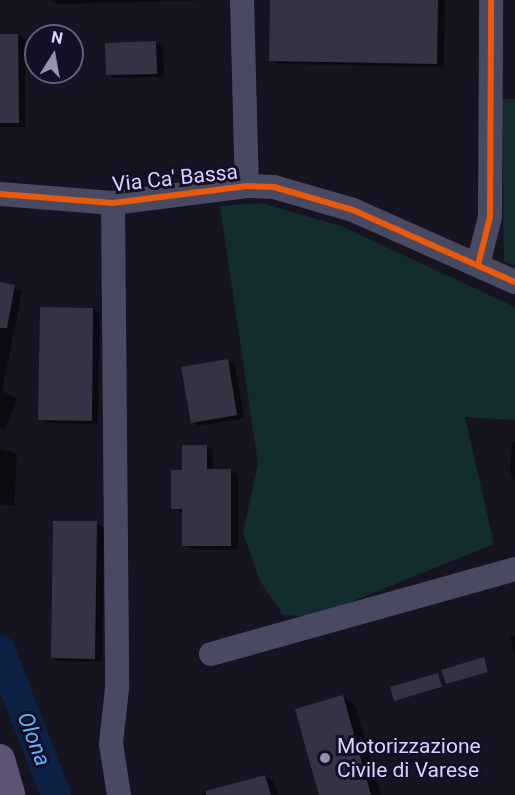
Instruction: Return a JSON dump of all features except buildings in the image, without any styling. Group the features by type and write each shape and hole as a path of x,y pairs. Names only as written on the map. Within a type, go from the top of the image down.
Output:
{"main road":[{"path":"0,759 10,795"}],"street":[{"path":"242,0 248,186"},
{"path":"478,265 490,217 491,0"},
{"name":"Via Ca' Bassa","path":"0,194 113,203 248,186 274,187 353,210 515,282"},
{"path":"113,203 117,688 111,744 119,795"},
{"path":"212,654 515,569"}],"green space":[{"path":"502,99 515,99 515,266 504,261"},
{"path":"261,203 341,226 515,307 515,420 465,417 494,544 314,617 283,615 260,581 243,533 258,464 220,206"}],"waterway":[{"name":"Olona","path":"0,650 56,795"}],"cycle path":[{"path":"478,265 490,217 491,0"},
{"path":"0,194 113,203 247,186 274,187 353,210 515,282"}],"place":[{"name":"Motorizzazione Civile di Varese","path":"325,758"}]}
